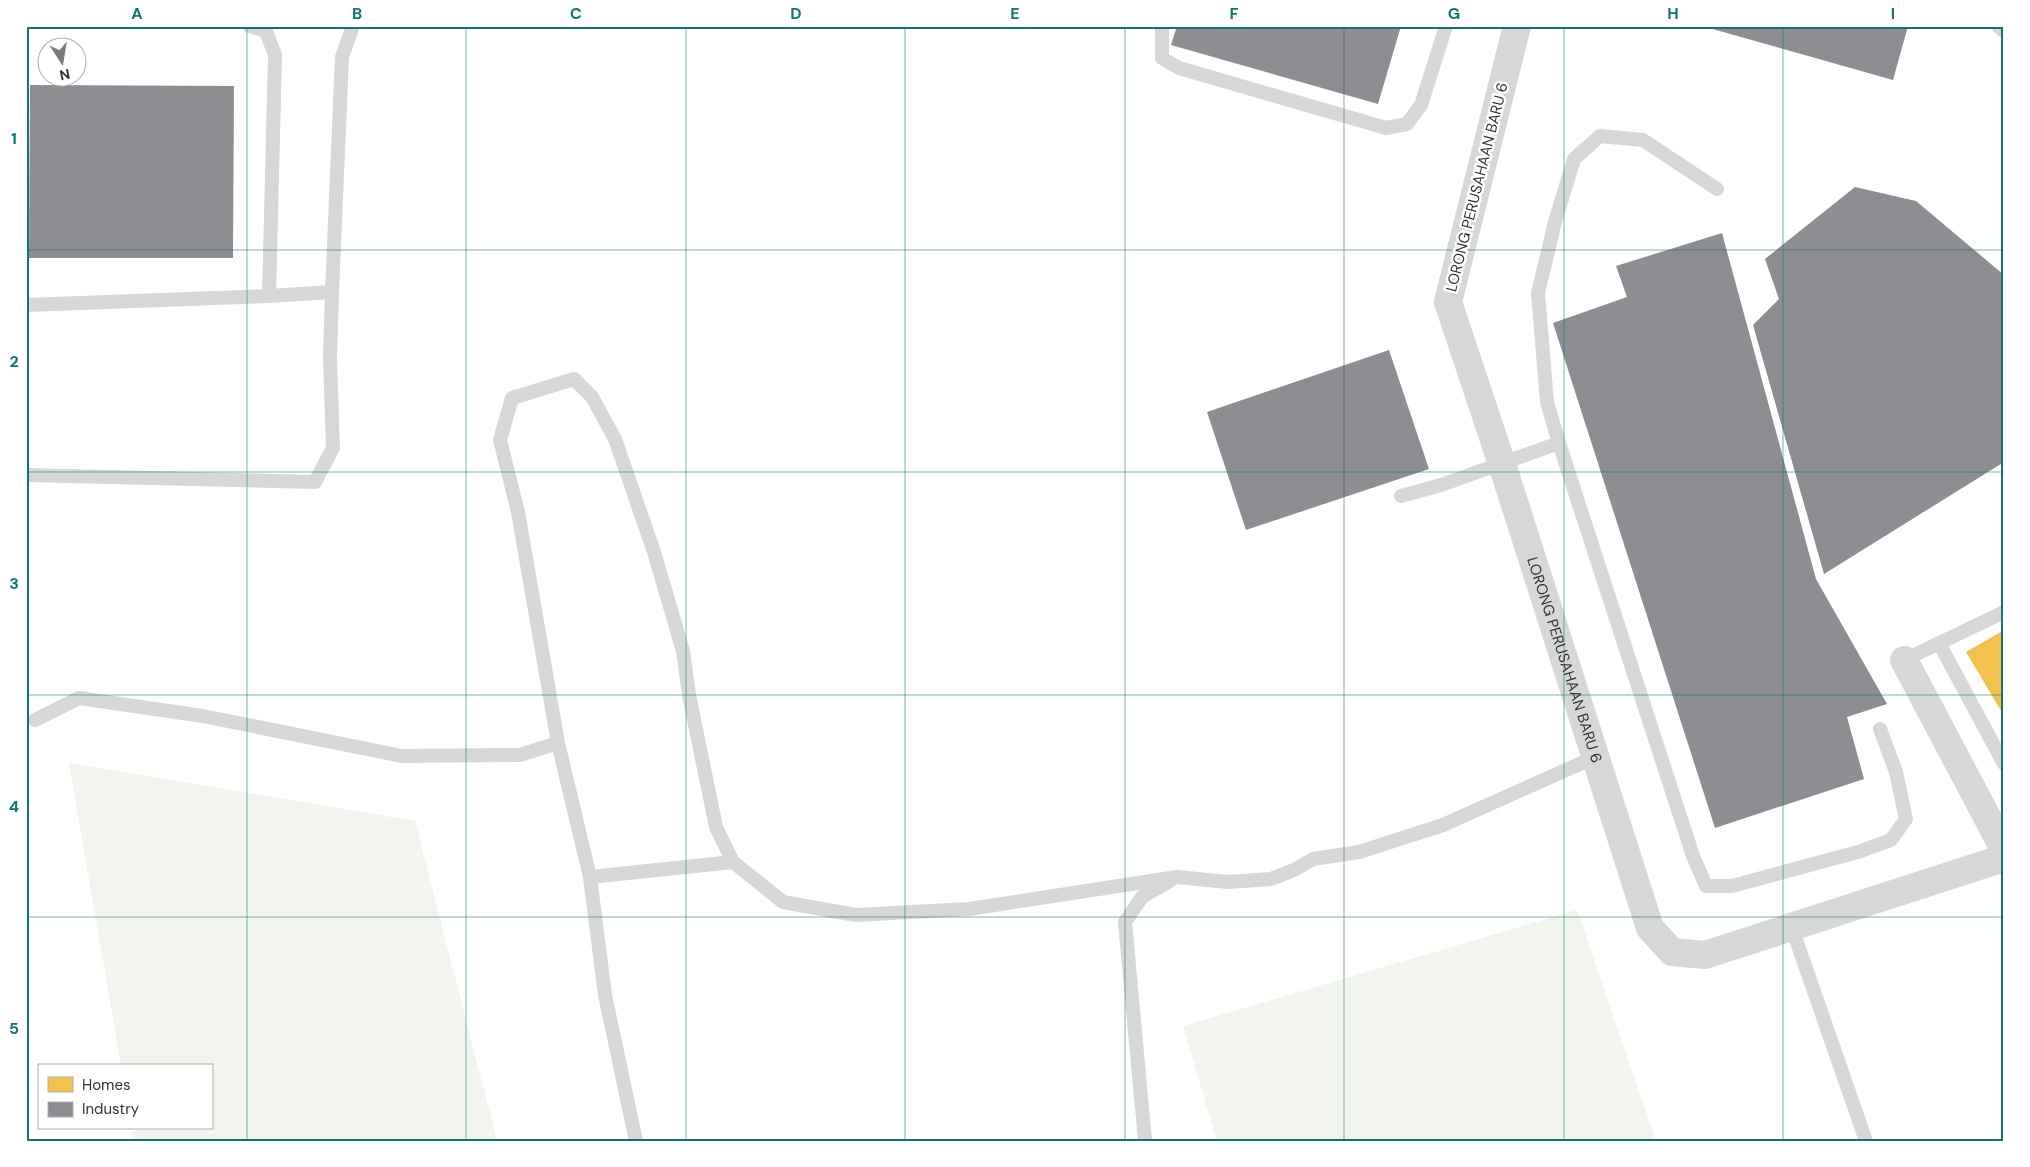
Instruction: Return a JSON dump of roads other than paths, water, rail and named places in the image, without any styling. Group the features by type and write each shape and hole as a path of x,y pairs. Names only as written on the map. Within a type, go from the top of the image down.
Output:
{"street":[{"name":"LORONG PERUSAHAAN BARU 6","path":"1517,26 1448,302 1502,464 1650,928 1672,952 1705,955 2004,858"},
{"path":"1904,660 2004,849"}],"lane":[{"path":"249,26 266,31 275,55 269,296"},
{"path":"26,475 268,479 315,482 333,448 330,359 342,57 353,26"},
{"path":"1162,26 1162,58 1180,68 1386,128 1407,124 1421,105 1446,26"},
{"path":"1998,26 2004,31"},
{"path":"1717,189 1643,140 1600,136 1574,159 1555,222 1538,293 1547,402 1558,443 1693,856 1706,886 1732,886 1858,852 1891,840 1906,819 1896,772 1880,729"},
{"path":"26,305 332,292"},
{"path":"636,1141 605,995 590,877 558,743 518,512 500,440 512,398 574,379 592,396 615,439 654,552 683,651 689,695 716,827 733,862 783,902 856,916 969,909 1177,877 1228,882 1271,879 1294,870 1313,859 1359,852 1443,825 1595,757"},
{"path":"1401,496 1502,464 1558,443"},
{"path":"1904,660 2004,612"},
{"path":"1939,643 2004,764"},
{"path":"36,720 79,698 203,716 402,756 520,755 558,743"},
{"path":"590,877 733,862"},
{"path":"1145,1141 1129,983 1125,922 1142,897 1177,877"},
{"path":"1792,928 1866,1141"}]}
